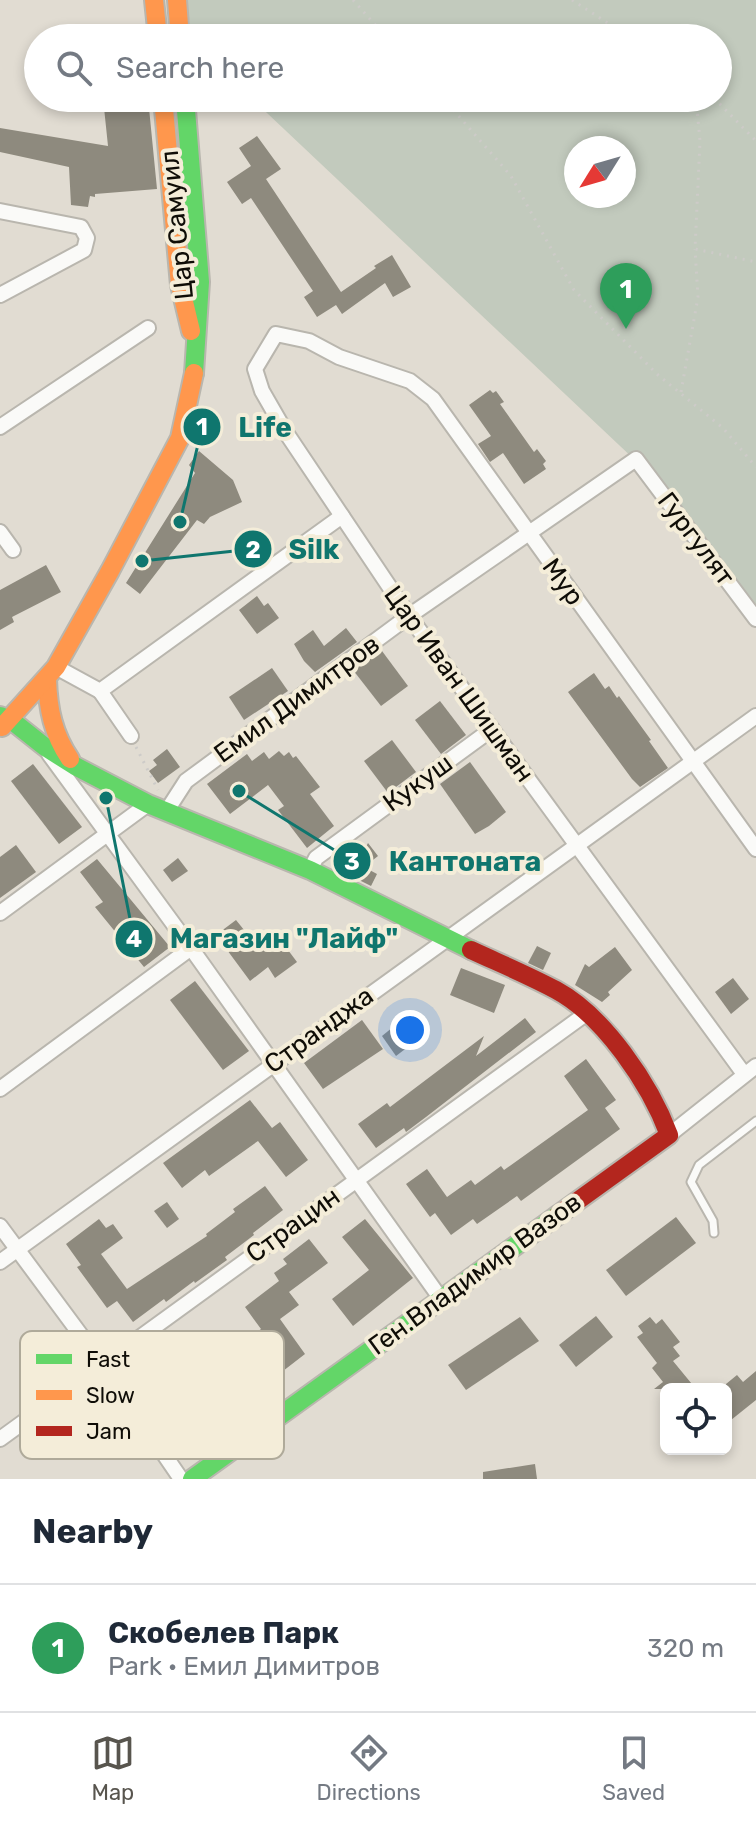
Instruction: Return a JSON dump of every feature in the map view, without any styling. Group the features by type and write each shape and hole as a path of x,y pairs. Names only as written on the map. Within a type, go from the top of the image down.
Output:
{"street":[{"path":"154,0 157,24"},
{"path":"177,0 179,24"},
{"name":"Цар Самуил","path":"164,112 180,285 196,351"},
{"name":"Цар Самуил","path":"4,722 52,673 180,438 188,408 196,351 200,282 186,112"},
{"path":"0,211 81,227 87,238 84,250 0,295"},
{"path":"0,427 148,328"},
{"name":"Цар Иван Шишман","path":"339,357 309,341 276,334 255,369 262,391 285,431 409,616 577,845 750,1070"},
{"name":"Мур","path":"339,357 410,381 433,399 756,849"},
{"name":"Емил Димитров","path":"167,810 186,781 409,616 636,459"},
{"name":"Гургулят","path":"636,459 756,619"},
{"path":"100,691 342,516"},
{"path":"0,532 13,550"},
{"path":"75,766 56,737 49,711 52,673 100,691 131,736"},
{"path":"0,701 4,722 75,766 148,804 310,870 558,991 587,1013 630,1061 659,1108 669,1135"},
{"name":"Странджа","path":"0,1262 756,716"},
{"name":"Кукуш","path":"310,870 316,858 492,729"},
{"path":"45,747 441,1299"},
{"path":"0,913 148,804"},
{"path":"0,1089 191,948"},
{"name":"Страцин","path":"149,1331 587,1013"},
{"name":"Ген.Владимир Вазов","path":"284,1412 669,1135 750,1070"},
{"path":"0,1226 78,1331"},
{"name":"Страцин","path":"0,1439 20,1425"},
{"path":"167,1459 181,1479"},
{"name":"Ген.Владимир Вазов","path":"192,1479 220,1459"}],"lane":[{"path":"714,1233 713,1221 691,1182 699,1165 756,1121"}],"path":[{"path":"353,0 374,24"},
{"path":"572,0 609,24"},
{"path":"455,112 511,176 574,290 658,375 723,428 756,467"},
{"path":"681,394 698,297 695,249 700,141 697,112"},
{"path":"728,112 756,141"},
{"path":"695,249 756,262"},
{"path":"131,736 167,810"}],"shaded area":[{"path":"185,0 756,0 756,626 637,462 266,112 732,112 732,24 190,24"}],"building":[{"path":"104,112 149,112 157,189 95,194 95,197 90,196 88,207 71,205 69,167 0,152 0,128 108,146"},
{"path":"257,136 281,169 266,179 341,292 392,255 411,287 393,297 385,283 342,314 336,305 317,317 304,297 313,291 251,198 242,204 227,182 251,166 239,148"},
{"path":"490,390 493,393 496,391 504,402 500,404 534,452 537,449 546,461 543,464 546,469 524,484 503,453 490,462 478,444 491,436 469,405"},
{"path":"199,451 233,480 242,502 210,517 204,524 197,520 140,594 126,583 195,473 189,465"},
{"path":"46,565 61,592 12,617 14,622 0,630 0,590"},
{"path":"257,596 264,606 268,603 279,618 257,634 239,610"},
{"path":"346,628 357,642 315,672 294,644 313,630 324,646"},
{"path":"382,651 408,686 381,706 353,670"},
{"path":"272,668 288,691 244,720 229,697"},
{"path":"594,673 605,689 609,686 617,698 619,696 668,768 640,787 568,692"},
{"path":"440,701 466,735 441,754 415,720"},
{"path":"392,740 416,772 388,793 364,761"},
{"path":"167,749 180,767 158,783 149,771 157,765 153,760"},
{"path":"279,751 284,756 289,752 293,758 296,756 320,787 310,794 334,826 307,848 278,810 284,806 268,785 230,814 207,784 247,754 252,761 264,752 269,759"},
{"path":"470,762 506,812 475,834 440,784"},
{"path":"33,764 82,827 59,844 11,781"},
{"path":"368,843 378,856 364,867 377,874 371,886 351,876"},
{"path":"16,845 36,872 0,898 0,857"},
{"path":"178,858 188,871 172,882 163,870"},
{"path":"97,859 170,947 144,967 95,907 103,902 80,872"},
{"path":"236,920 261,951 279,938 297,962 275,978 268,967 250,981 216,935"},
{"path":"537,946 551,953 543,970 528,963"},
{"path":"615,947 632,970 608,992 610,995 602,1002 575,985 585,964 589,967"},
{"path":"461,968 505,985 494,1013 450,995"},
{"path":"733,978 749,999 731,1014 715,992"},
{"path":"195,981 249,1051 223,1070 170,1000"},
{"path":"525,1018 536,1032 406,1132 404,1128 376,1148 358,1124 387,1103 390,1107 484,1036 476,1056"},
{"path":"362,1020 383,1049 323,1089 304,1063"},
{"path":"398,1023 413,1043 396,1056 382,1036"},
{"path":"586,1059 616,1100 605,1108 620,1129 521,1201 517,1196 477,1224 473,1219 451,1235 435,1213 430,1217 406,1184 427,1169 447,1197 471,1180 475,1185 501,1166 504,1170 588,1110 564,1076"},
{"path":"250,1100 272,1128 280,1122 308,1160 286,1177 258,1141 209,1176 205,1170 182,1188 163,1163"},
{"path":"265,1186 283,1210 225,1257 227,1260 133,1322 117,1301 107,1308 77,1267 81,1265 66,1244 99,1219 106,1228 113,1224 123,1238 101,1254 127,1289 207,1236 235,1212 233,1209"},
{"path":"167,1202 179,1219 167,1228 154,1211"},
{"path":"676,1217 696,1243 626,1296 606,1270"},
{"path":"365,1219 413,1278 353,1326 332,1299 369,1270 342,1237"},
{"path":"309,1239 328,1263 289,1292 299,1305 280,1319 305,1354 284,1370 284,1331 258,1331 261,1329 245,1307 279,1281 274,1273 287,1264 283,1259"},
{"path":"596,1316 613,1337 576,1367 559,1345"},
{"path":"520,1317 539,1341 466,1390 448,1365"},
{"path":"650,1317 656,1324 662,1319 680,1342 673,1347 680,1356 673,1361 691,1383 662,1383 652,1368 657,1363 637,1337 643,1333 638,1326"},
{"path":"756,1371 756,1400 732,1419 732,1383 727,1383 737,1375 743,1382"},
{"path":"535,1464 537,1479 483,1479 483,1472"}],"traffic: fast":[{"path":"186,112 200,282 194,373"},
{"path":"0,716 11,720 75,766 148,804 310,870 471,950"},
{"path":"284,1413 558,1215"},
{"path":"192,1479 220,1459"}],"traffic: slow":[{"path":"154,0 157,24"},
{"path":"177,0 179,24"},
{"path":"164,112 180,285 191,331"},
{"path":"2,727 56,667 110,571 180,438 194,373"},
{"path":"47,679 52,721 70,759"}],"traffic: jam":[{"path":"471,950 556,990 591,1016 638,1074 669,1135 558,1215"}],"place":[{"name":"Скобелев Парк","path":"626,329"},
{"name":"Life","path":"180,522"},
{"name":"Silk","path":"142,561"},
{"name":"Кантоната","path":"239,791"},
{"name":"Магазин \"Лайф\"","path":"106,798"}]}
